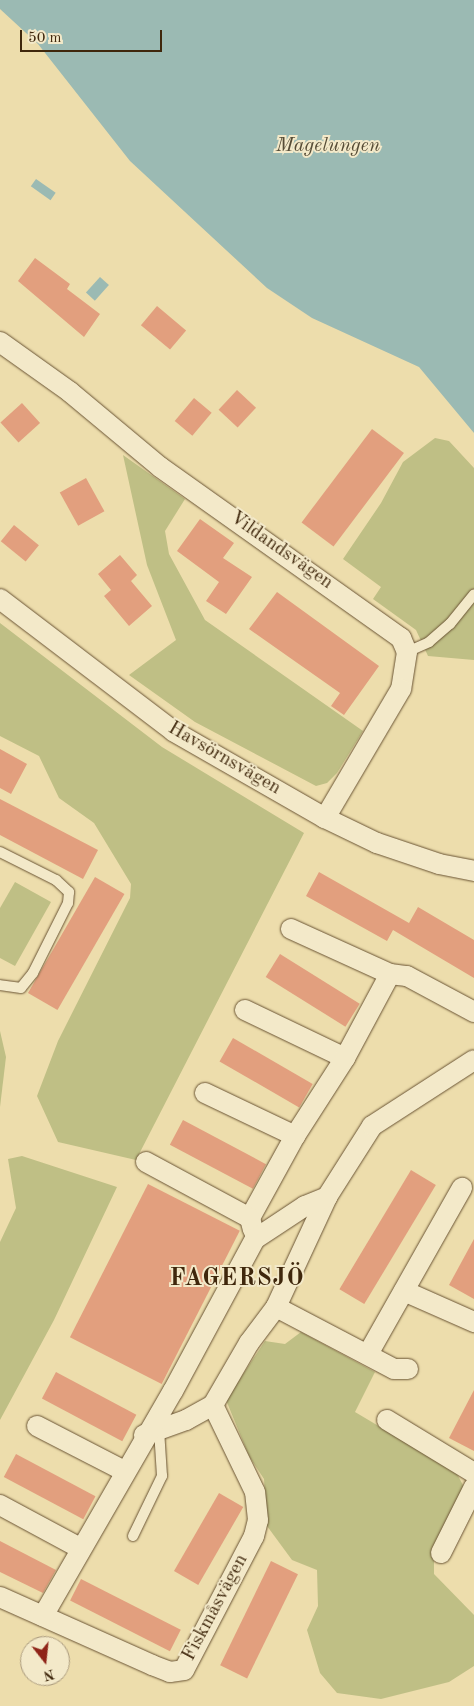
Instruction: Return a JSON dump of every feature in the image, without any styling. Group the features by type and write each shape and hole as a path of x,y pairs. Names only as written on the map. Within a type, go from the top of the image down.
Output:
{"street":[{"name":"Vildandsvägen","path":"0,342 70,392 160,467 384,624 401,638 407,652"},
{"name":"Havsörnsvägen","path":"0,599 172,730 325,818 406,854 474,871"},
{"path":"325,818 401,689 407,652"},
{"path":"291,929 390,974 407,976 474,1012"},
{"path":"255,1239 250,1218 295,1136 345,1058 390,974"},
{"path":"245,1010 345,1058"},
{"path":"152,1433 186,1420 213,1404 249,1343 276,1307 327,1197 372,1126 474,1060"},
{"path":"206,1092 295,1136"},
{"path":"146,1162 250,1218"},
{"path":"368,1354 462,1188"},
{"path":"43,1616 124,1471 152,1433 255,1239 305,1206 327,1197"},
{"path":"404,1291 474,1322"},
{"path":"276,1307 394,1369 408,1369"},
{"name":"Fiskmåsvägen","path":"0,1597 152,1665 170,1672 184,1670 254,1536 258,1520 255,1492 213,1404"},
{"path":"387,1420 474,1473"},
{"path":"37,1426 124,1471"},
{"path":"441,1553 474,1487"},
{"path":"0,1505 80,1548"}],"lane":[{"path":"407,652 429,642 450,624 474,594"},
{"path":"0,852 56,880 70,892 68,903 33,973 21,988 0,985"},
{"path":"132,1536 162,1476 152,1433"}],"green space":[{"path":"435,438 449,441 474,468 474,660 428,656 416,630 373,599 381,587 343,559 381,503 403,462"},
{"path":"123,455 185,499 165,531 169,554 205,620 363,731 337,773 327,783 316,786 195,722 129,675 176,640 147,565"},
{"path":"0,623 162,747 304,833 136,1160 58,1142 37,1096 58,1041 130,898 131,884 94,823 59,798 39,756 0,736"},
{"path":"15,882 51,902 15,966 0,958 0,908"},
{"path":"0,1031 6,1057 0,1107"},
{"path":"22,1156 117,1187 54,1320 0,1420 0,1242 16,1208 8,1159"},
{"path":"301,1332 375,1372 355,1412 456,1472 465,1489 434,1557 434,1574 474,1615 474,1666 449,1682 381,1699 337,1693 320,1673 307,1630 318,1606 317,1570 292,1560 267,1526 264,1479 249,1456 226,1400 265,1341 285,1344"}],"water":[{"name":"Magelungen","path":"0,0 474,0 474,433 419,367 312,318 267,288 130,161 38,44 0,9"},
{"path":"36,179 56,193 50,200 31,186"},
{"path":"100,277 109,285 95,301 86,293"}],"building":[{"path":"35,258 70,284 67,289 100,314 84,337 18,281"},
{"path":"157,306 186,330 170,350 141,325"},
{"path":"237,390 256,408 238,427 219,410"},
{"path":"194,398 212,413 192,436 175,421"},
{"path":"22,403 40,423 19,442 0,422"},
{"path":"372,429 404,453 334,547 302,522"},
{"path":"86,478 104,511 78,526 60,493"},
{"path":"200,519 234,543 223,558 252,577 226,614 206,601 219,582 177,551"},
{"path":"14,525 39,545 26,561 1,541"},
{"path":"120,555 137,575 131,581 152,606 129,626 104,596 111,590 98,574"},
{"path":"277,592 379,666 344,715 331,706 340,693 249,629"},
{"path":"0,749 27,764 11,794 0,788"},
{"path":"0,799 98,850 83,879 0,835"},
{"path":"319,872 409,923 418,907 474,940 474,978 393,930 387,941 306,896"},
{"path":"95,877 124,894 57,1010 28,993"},
{"path":"280,954 360,1004 345,1027 266,977"},
{"path":"233,1038 313,1084 299,1107 220,1061"},
{"path":"183,1120 266,1164 253,1189 170,1145"},
{"path":"411,1170 436,1185 364,1304 339,1289"},
{"path":"148,1184 240,1231 162,1384 70,1337"},
{"path":"474,1239 474,1299 449,1285"},
{"path":"56,1372 136,1415 122,1441 42,1398"},
{"path":"474,1390 474,1451 449,1438"},
{"path":"16,1454 95,1496 83,1519 4,1477"},
{"path":"219,1493 243,1507 198,1585 174,1571"},
{"path":"0,1541 56,1570 43,1593 0,1572"},
{"path":"271,1561 298,1574 247,1678 220,1665"},
{"path":"81,1579 181,1630 170,1651 70,1600"}],"district":[{"name":"FAGERSJÖ","path":"237,1280"}]}
